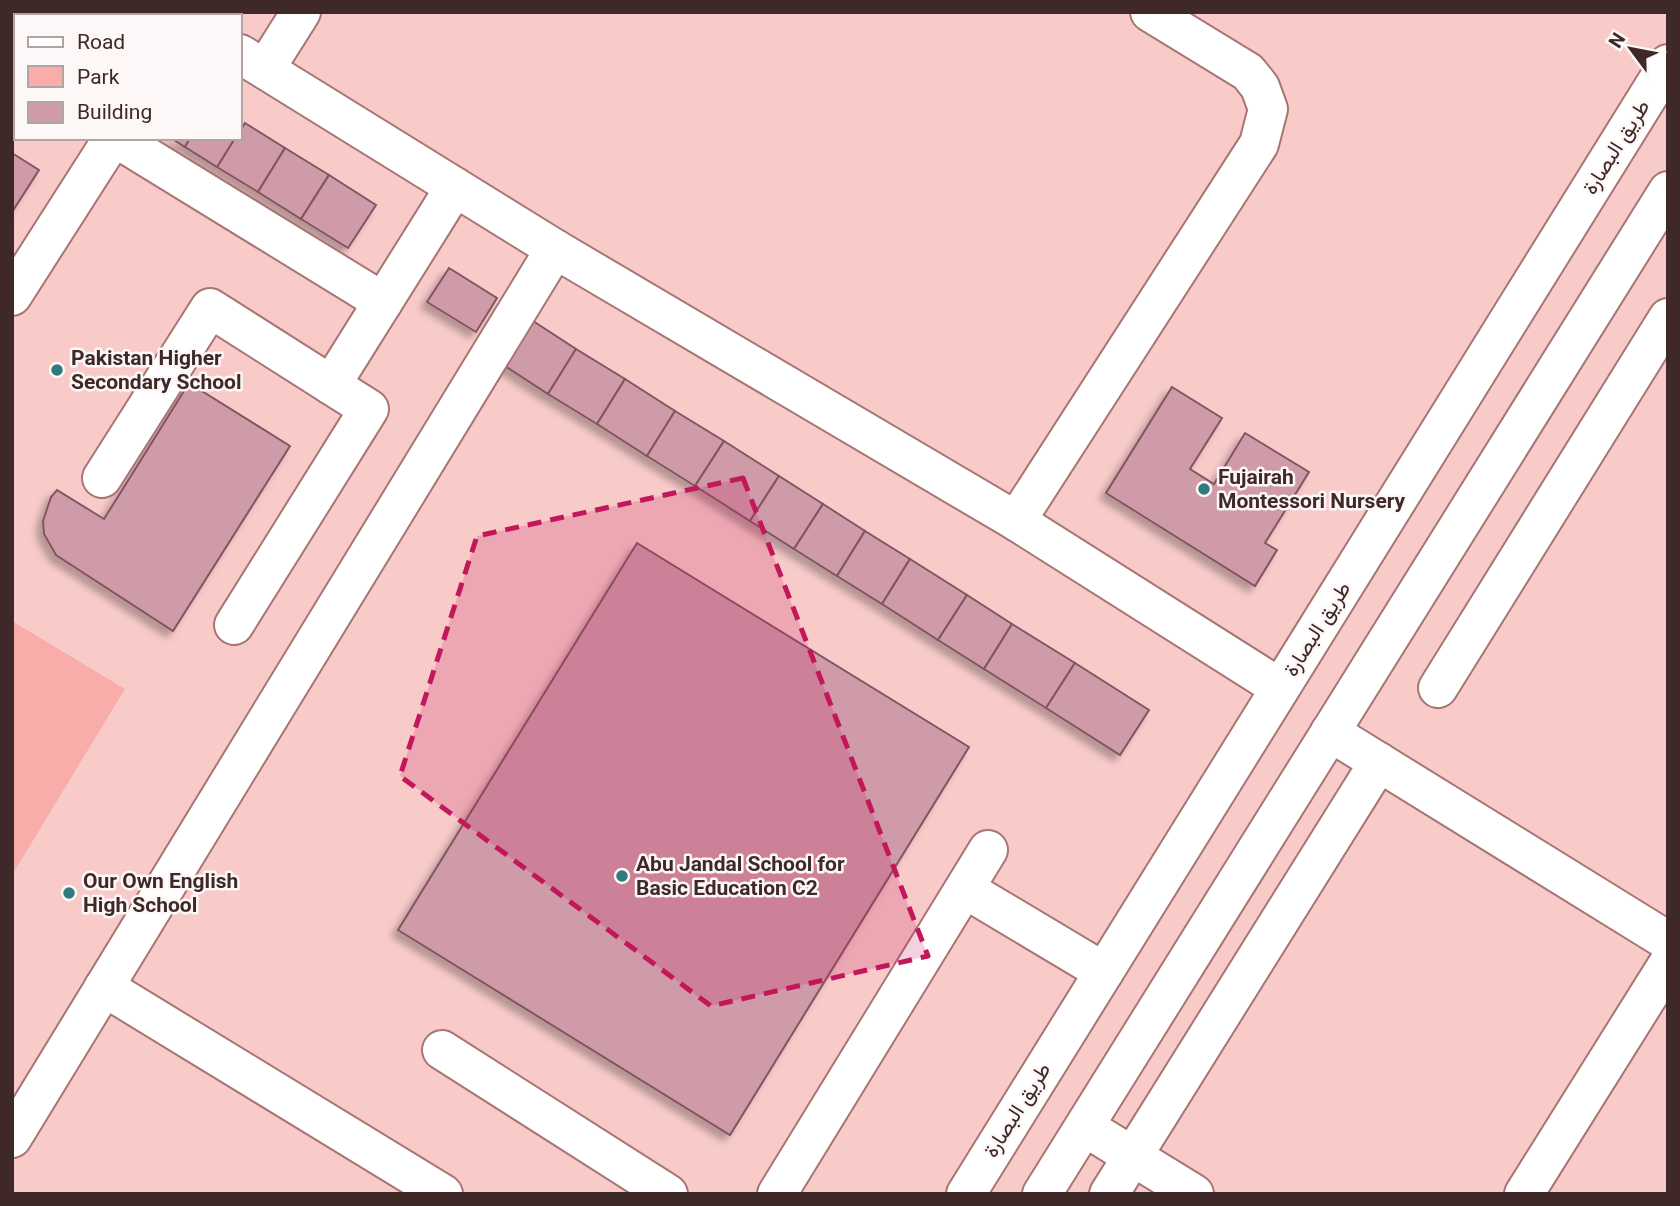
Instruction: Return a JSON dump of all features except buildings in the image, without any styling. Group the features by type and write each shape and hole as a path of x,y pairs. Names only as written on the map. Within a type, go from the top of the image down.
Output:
{"street":[{"path":"301,12 252,61 555,249 1016,521 1280,688"},
{"path":"1016,521 1259,144 1268,109 1260,87 1248,72 1150,12"},
{"name":"طريق البصارة","path":"966,1194 1668,64"},
{"path":"12,296 113,140"},
{"path":"117,140 383,302"},
{"path":"331,385 454,187"},
{"path":"1042,1194 1668,191"},
{"path":"12,1138 555,249"},
{"path":"102,478 209,308 369,409 234,625"},
{"path":"1438,688 1668,318"},
{"path":"1330,732 1668,941"},
{"path":"1109,1194 1379,762"},
{"path":"777,1194 988,850"},
{"path":"965,889 1104,972"},
{"path":"1524,1194 1668,964"},
{"path":"104,987 443,1194"},
{"path":"442,1049 668,1194"},
{"path":"1085,1127 1194,1194"}],"highlighted area":[{"path":"743,478 928,956 711,1006 400,776 477,536"}],"green space":[{"path":"12,621 125,689 12,875"}],"place":[{"name":"Pakistan Higher Secondary School","path":"57,370"},
{"name":"Fujairah Montessori Nursery","path":"1204,489"},
{"name":"Abu Jandal School for Basic Education C2","path":"622,876"},
{"name":"Our Own English High School","path":"69,893"}]}
